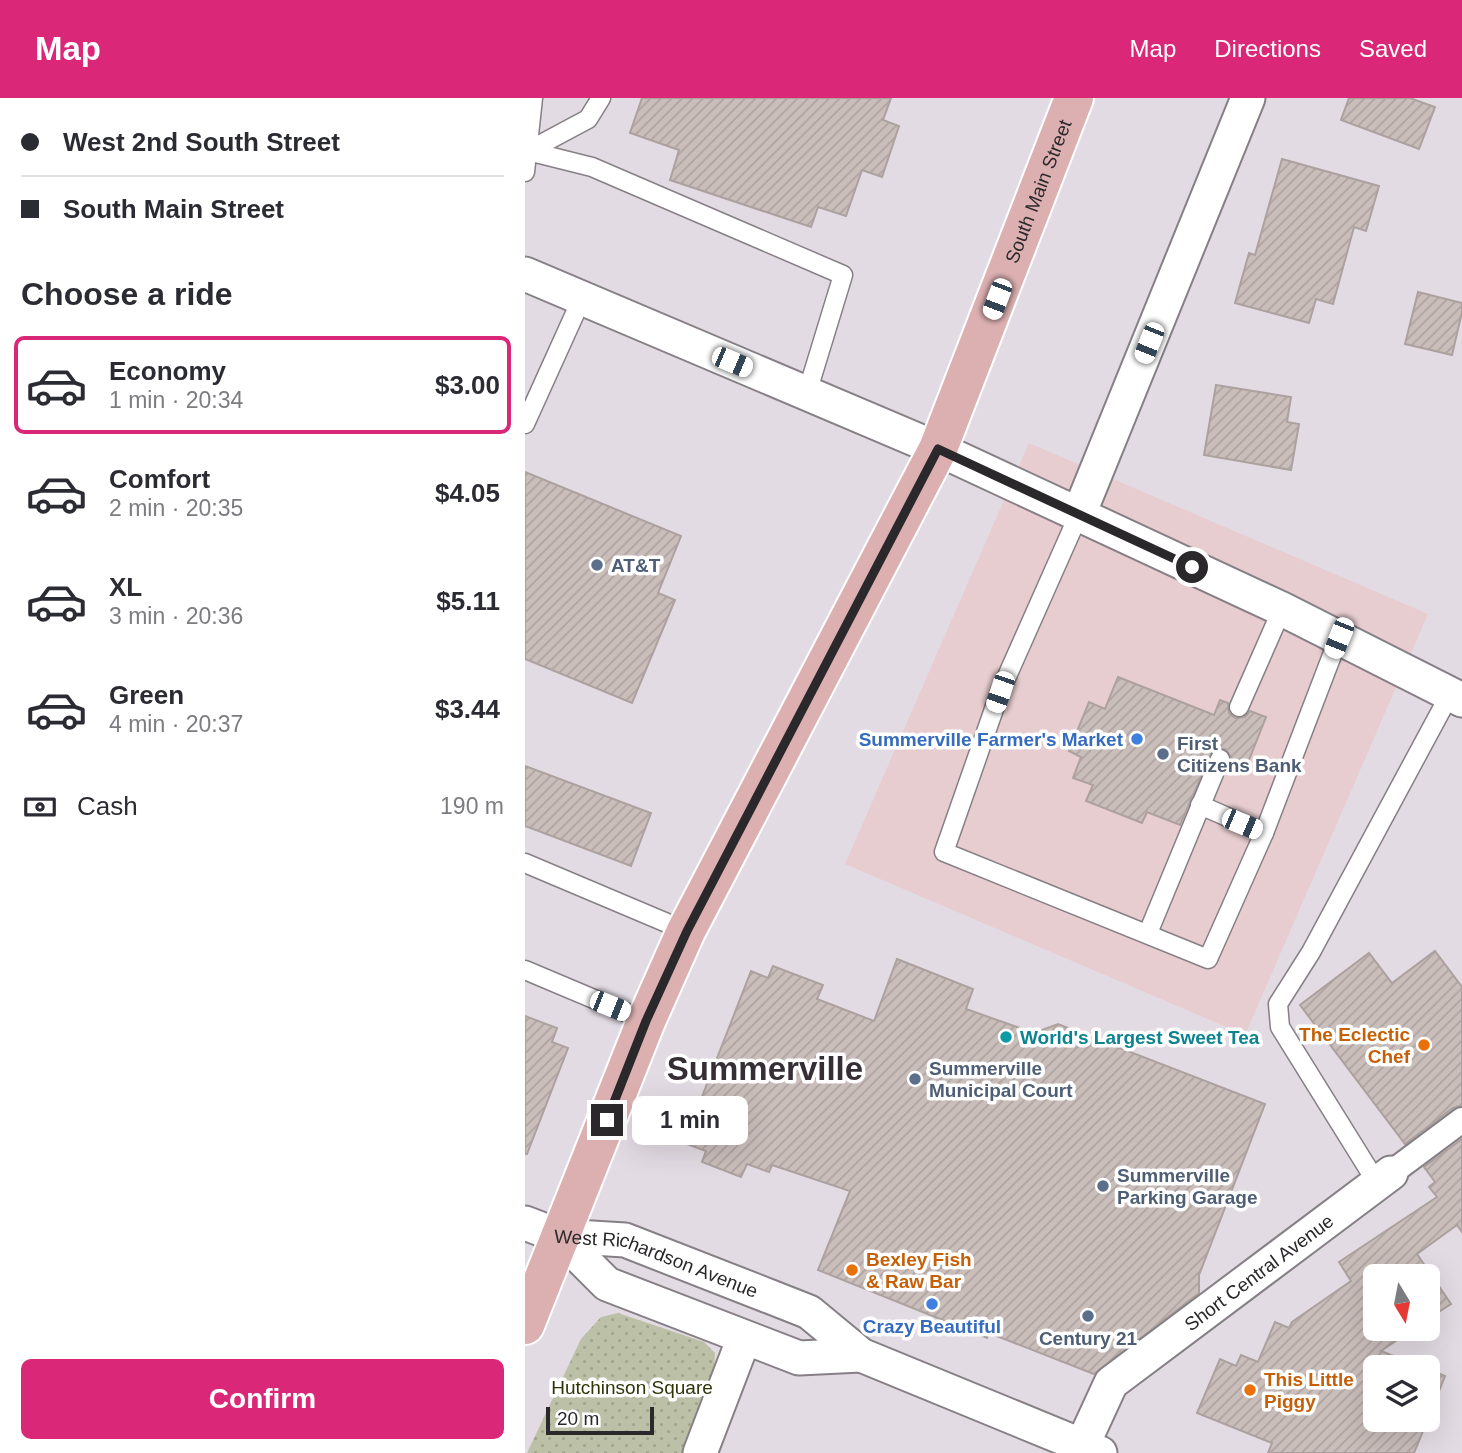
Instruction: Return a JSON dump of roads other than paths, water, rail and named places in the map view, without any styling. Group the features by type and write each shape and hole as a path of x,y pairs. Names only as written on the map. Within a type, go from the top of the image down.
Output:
{"main road":[{"name":"South Main Street","path":"525,1325 542,1230 646,1021 687,931 938,449 1074,98"}],"street":[{"path":"1079,514 1248,98"},
{"path":"525,274 938,449 1282,609 1456,697"},
{"name":"Short Central Avenue","path":"1087,1451 1111,1382 1462,1120"},
{"name":"West Richardson Avenue","path":"542,1230 607,1284 744,1338 799,1358 861,1355"},
{"name":"West Richardson Avenue","path":"542,1230 625,1240 809,1312 861,1355 1087,1451"},
{"path":"700,1453 744,1338"}],"lane":[{"path":"525,172 533,98"},
{"path":"528,151 588,119 601,98"},
{"path":"528,151 592,167 843,275 807,393"},
{"path":"525,424 582,298"},
{"path":"1079,514 1000,692 944,852 1208,959 1264,833 1339,638"},
{"path":"1239,707 1282,609"},
{"path":"1384,1178 1280,1027 1278,1004 1311,952 1456,697"},
{"path":"1148,933 1220,759"},
{"path":"1200,805 1264,833"},
{"path":"525,863 687,931"},
{"path":"525,970 646,1021"}],"place":[{"name":"AT&T","path":"597,565"},
{"name":"Summerville Farmer's Market","path":"1137,739"},
{"name":"First Citizens Bank","path":"1163,754"},
{"name":"World's Largest Sweet Tea","path":"1006,1037"},
{"name":"The Eclectic Chef","path":"1424,1045"},
{"name":"Summerville Municipal Court","path":"915,1079"},
{"name":"Summerville Parking Garage","path":"1103,1186"},
{"name":"Bexley Fish & Raw Bar","path":"852,1270"},
{"name":"Crazy Beautiful","path":"932,1304"},
{"name":"Century 21","path":"1088,1316"},
{"name":"This Little Piggy","path":"1250,1390"}],"district":[{"name":"Summerville","path":"765,1068"}],"park label":[{"name":"Hutchinson Square","path":"632,1387"}]}
